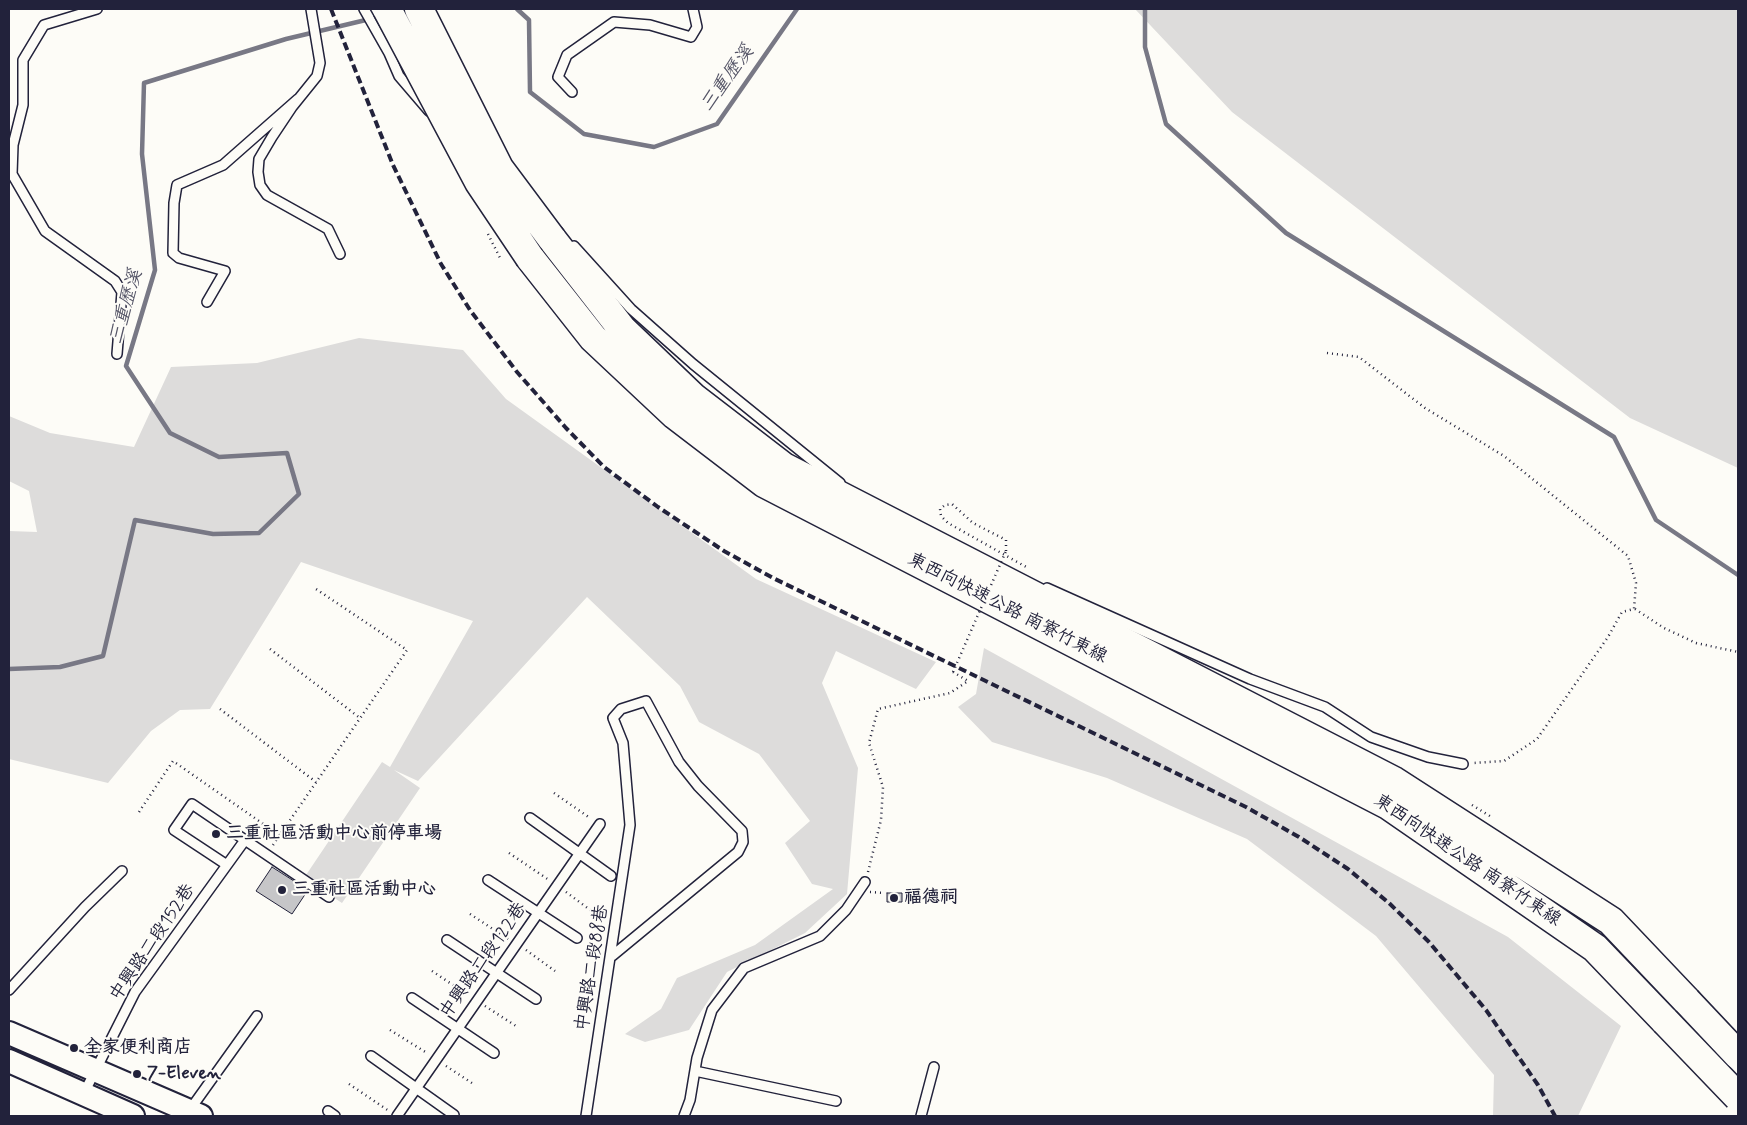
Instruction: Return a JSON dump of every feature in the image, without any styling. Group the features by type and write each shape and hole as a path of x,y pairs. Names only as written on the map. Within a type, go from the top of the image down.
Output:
{"highway":[{"name":"東西向快速公路 南寮竹東線","path":"388,9 479,182 530,258 593,338 675,415 764,483 1388,805 1596,948 1738,1097"},
{"name":"東西向快速公路 南寮竹東線","path":"419,9 499,168 560,238 622,329 694,397 784,467 1394,781 1611,921 1738,1055"}],"main road":[{"path":"9,1033 192,1114"},
{"path":"9,1061 83,1096 132,1116"}],"lane":[{"path":"97,9 44,25 23,60 23,105 13,145 12,174 45,230 115,280 122,292 117,354"},
{"path":"364,9 389,53 399,76 416,98 446,130 479,157 644,321 693,364 843,485 897,518 992,563"},
{"path":"572,92 558,77 567,55 614,22 650,26 691,37 697,27 693,9"},
{"path":"311,12 320,63 317,76 298,99 259,159 258,172 260,185 267,195 286,208 328,229 340,254"},
{"path":"207,302 225,271 179,258 172,253 174,203 177,185 223,165 298,99"},
{"path":"1039,585 1250,679 1326,707 1371,737 1428,757 1463,764"},
{"name":"中興路二段88巷","path":"586,1116 612,956 630,825 623,743 613,718 621,709 646,701 679,762 698,786 742,831 743,842 738,852 612,956"},
{"path":"227,865 174,830 192,804 329,897"},
{"path":"530,818 611,876"},
{"name":"中興路二段122巷","path":"397,1116 600,824"},
{"name":"中興路二段152巷","path":"83,1096 135,992 245,840"},
{"path":"9,990 85,907 122,871"},
{"path":"488,880 539,911 577,938"},
{"path":"684,1116 690,1100 695,1071 712,1010 744,968 820,936 846,910 865,882"},
{"path":"447,940 536,999"},
{"path":"412,998 494,1054"},
{"path":"192,1114 257,1016"},
{"path":"371,1056 454,1114"},
{"path":"921,1116 934,1067"},
{"path":"695,1071 836,1101"}],"path":[{"path":"1326,353 1359,357 1425,408 1504,456 1628,556 1636,583 1634,609"},
{"path":"865,882 881,820 883,787 869,743 878,709 950,693 968,681 953,672 1006,551 1006,540 973,523 952,504 945,505 940,509 941,516 948,523 1029,569 1039,585"},
{"path":"267,854 406,650 316,589"},
{"path":"1463,764 1504,761 1537,739 1590,664 1622,612 1634,609 1664,628 1696,643 1738,652"},
{"path":"270,649 360,718"},
{"path":"220,709 316,782"},
{"path":"139,812 173,761 279,835"},
{"path":"554,793 600,824"},
{"path":"509,853 593,912"},
{"path":"470,914 555,971"},
{"path":"432,971 516,1026"},
{"path":"390,1030 475,1085"},
{"path":"349,1084 397,1116"}],"shaded area":[{"path":"1135,9 1738,9 1738,468 1630,418 1232,112"},
{"path":"359,338 463,350 506,399 756,579 936,662 916,689 836,651 822,683 858,768 847,894 805,933 727,972 689,1030 645,1042 625,1034 661,1009 677,978 755,945 833,889 812,884 785,843 810,821 759,754 699,722 680,686 587,597 418,781 394,770 420,788 342,903 304,878 382,762 390,767 473,621 301,562 210,709 180,710 151,731 108,783 9,759 9,531 37,532 29,491 9,481 9,416 50,433 134,447 171,367 257,363"},
{"path":"984,648 1508,937 1621,1026 1578,1116 1493,1116 1494,1075 1376,936 1247,839 1107,778 992,742 958,707 976,694"}],"building":[{"name":"三重社區活動中心","path":"272,867 308,890 292,914 256,891"},
{"name":"福德祠","path":"887,893 902,893 902,902 887,902"}],"waterway":[{"name":"三重歷溪","path":"517,9 529,20 530,92 584,134 654,147 717,124 797,9"},
{"path":"1145,9 1145,47 1166,124 1286,233 1614,437 1656,520 1738,575"},
{"name":"三重歷溪","path":"9,669 60,667 103,656 135,520 213,534 259,533 299,494 287,453 219,457 170,433 126,366 155,270 142,154 144,83 286,39 370,19"}],"railway":[{"path":"331,9 393,165 441,264 470,310 517,372 566,428 604,467 658,507 724,551 775,579 1246,807 1299,837 1348,869 1389,903 1429,942 1486,1010 1538,1085 1555,1116"}],"place":[{"name":"三重社區活動中心前停車場","path":"216,834"},
{"name":"三重社區活動中心","path":"282,890"},
{"name":"福德祠","path":"894,898"},
{"name":"全家便利商店","path":"74,1048"},
{"name":"7-Eleven","path":"137,1074"}]}
